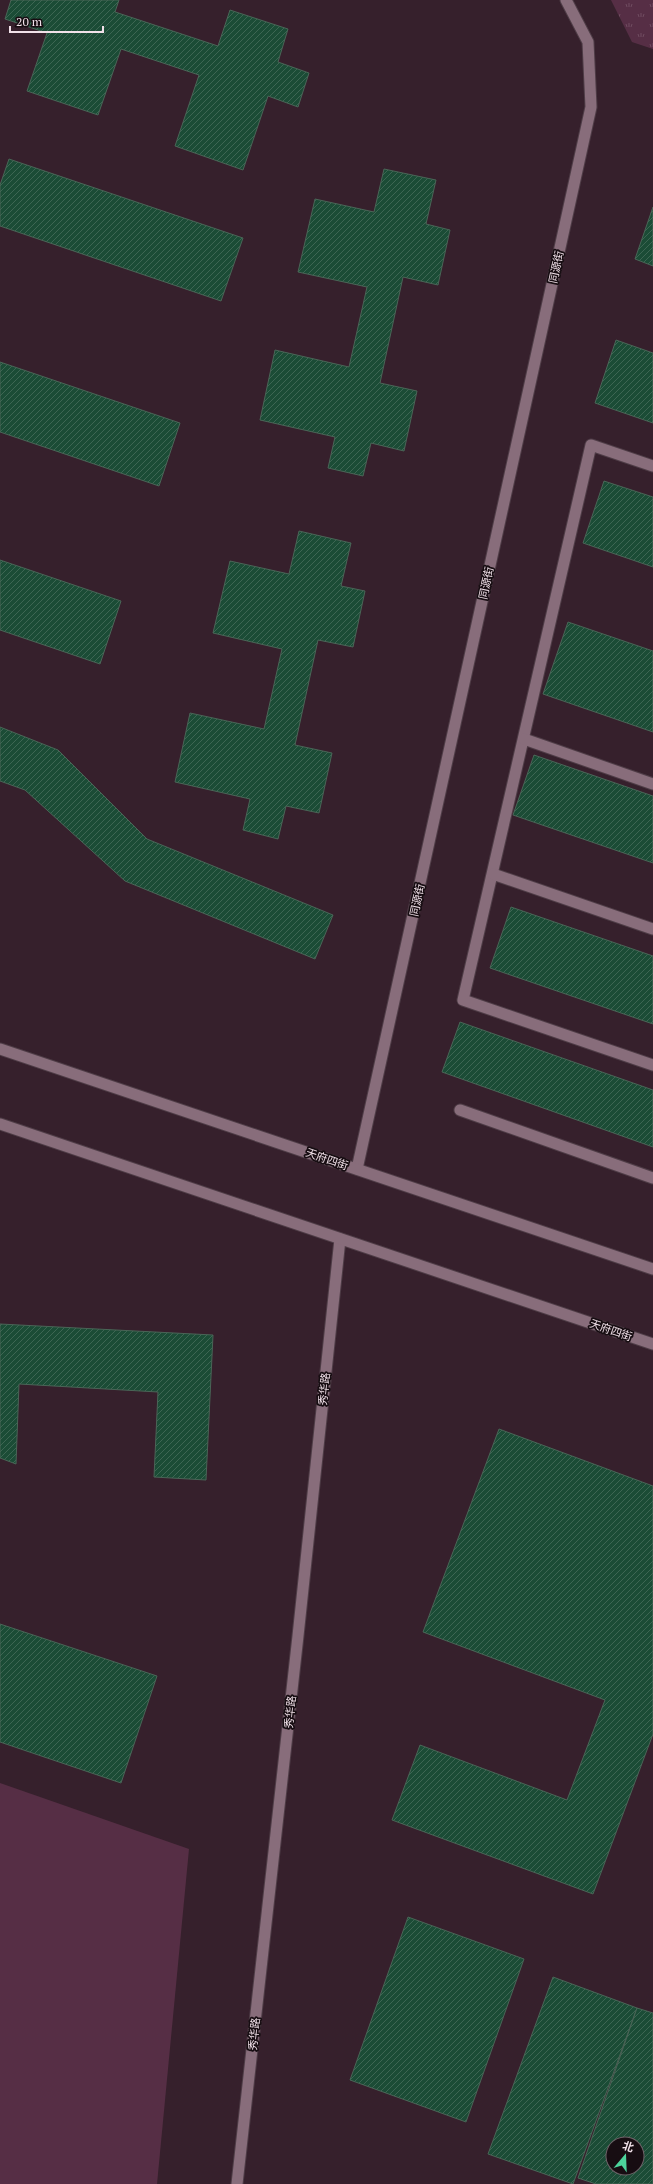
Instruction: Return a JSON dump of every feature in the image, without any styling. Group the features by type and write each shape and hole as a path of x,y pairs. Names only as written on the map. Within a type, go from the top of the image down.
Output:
{"street":[{"name":"同源街","path":"357,1170 591,107 588,42 566,0"},
{"path":"653,466 592,445 464,1000 653,1065"},
{"path":"524,739 653,784"},
{"path":"492,874 653,929"},
{"name":"天府四街","path":"0,1049 653,1269"},
{"path":"460,1110 653,1178"},
{"name":"天府四街","path":"0,1124 653,1344"},
{"name":"秀华路","path":"237,2184 298,1644 340,1239"}],"green space":[{"path":"611,0 653,0 653,49 632,42"},
{"path":"0,1783 189,1849 157,2184 0,2184"}],"building":[{"path":"11,0 119,0 115,12 218,46 230,10 288,29 278,62 309,73 298,107 268,96 243,170 175,146 199,75 121,49 98,115 27,91 47,33 5,19"},
{"path":"9,159 243,238 221,301 0,226 0,185"},
{"path":"384,169 436,180 426,224 450,230 438,285 403,277 380,383 417,391 404,451 371,443 363,476 328,468 335,437 260,420 275,350 349,367 367,287 298,272 315,199 374,212"},
{"path":"653,207 653,266 635,259"},
{"path":"616,340 653,353 653,423 595,403"},
{"path":"0,362 180,423 159,486 0,432"},
{"path":"604,481 653,497 653,567 583,543"},
{"path":"299,531 351,543 341,586 365,591 353,647 318,640 295,745 332,753 319,813 286,806 278,839 243,830 250,799 175,782 190,713 264,729 282,649 213,633 230,561 289,574"},
{"path":"0,560 121,601 100,664 0,630"},
{"path":"568,622 653,651 653,732 543,694"},
{"path":"0,727 58,750 147,839 333,915 315,959 125,881 25,790 0,781"},
{"path":"534,755 653,796 653,863 513,815"},
{"path":"511,907 653,956 653,1024 490,968"},
{"path":"460,1022 653,1090 653,1147 442,1072"},
{"path":"0,1324 213,1335 206,1480 154,1477 158,1392 19,1384 16,1464 0,1458"},
{"path":"499,1429 653,1486 653,1734 593,1894 392,1820 420,1745 567,1800 605,1700 423,1632"},
{"path":"0,1624 157,1676 121,1783 0,1742"},
{"path":"408,1917 524,1959 466,2122 350,2080"},
{"path":"553,1977 637,2008 573,2184 488,2154"},
{"path":"637,2008 653,2013 653,2184 596,2184 578,2178"}]}
